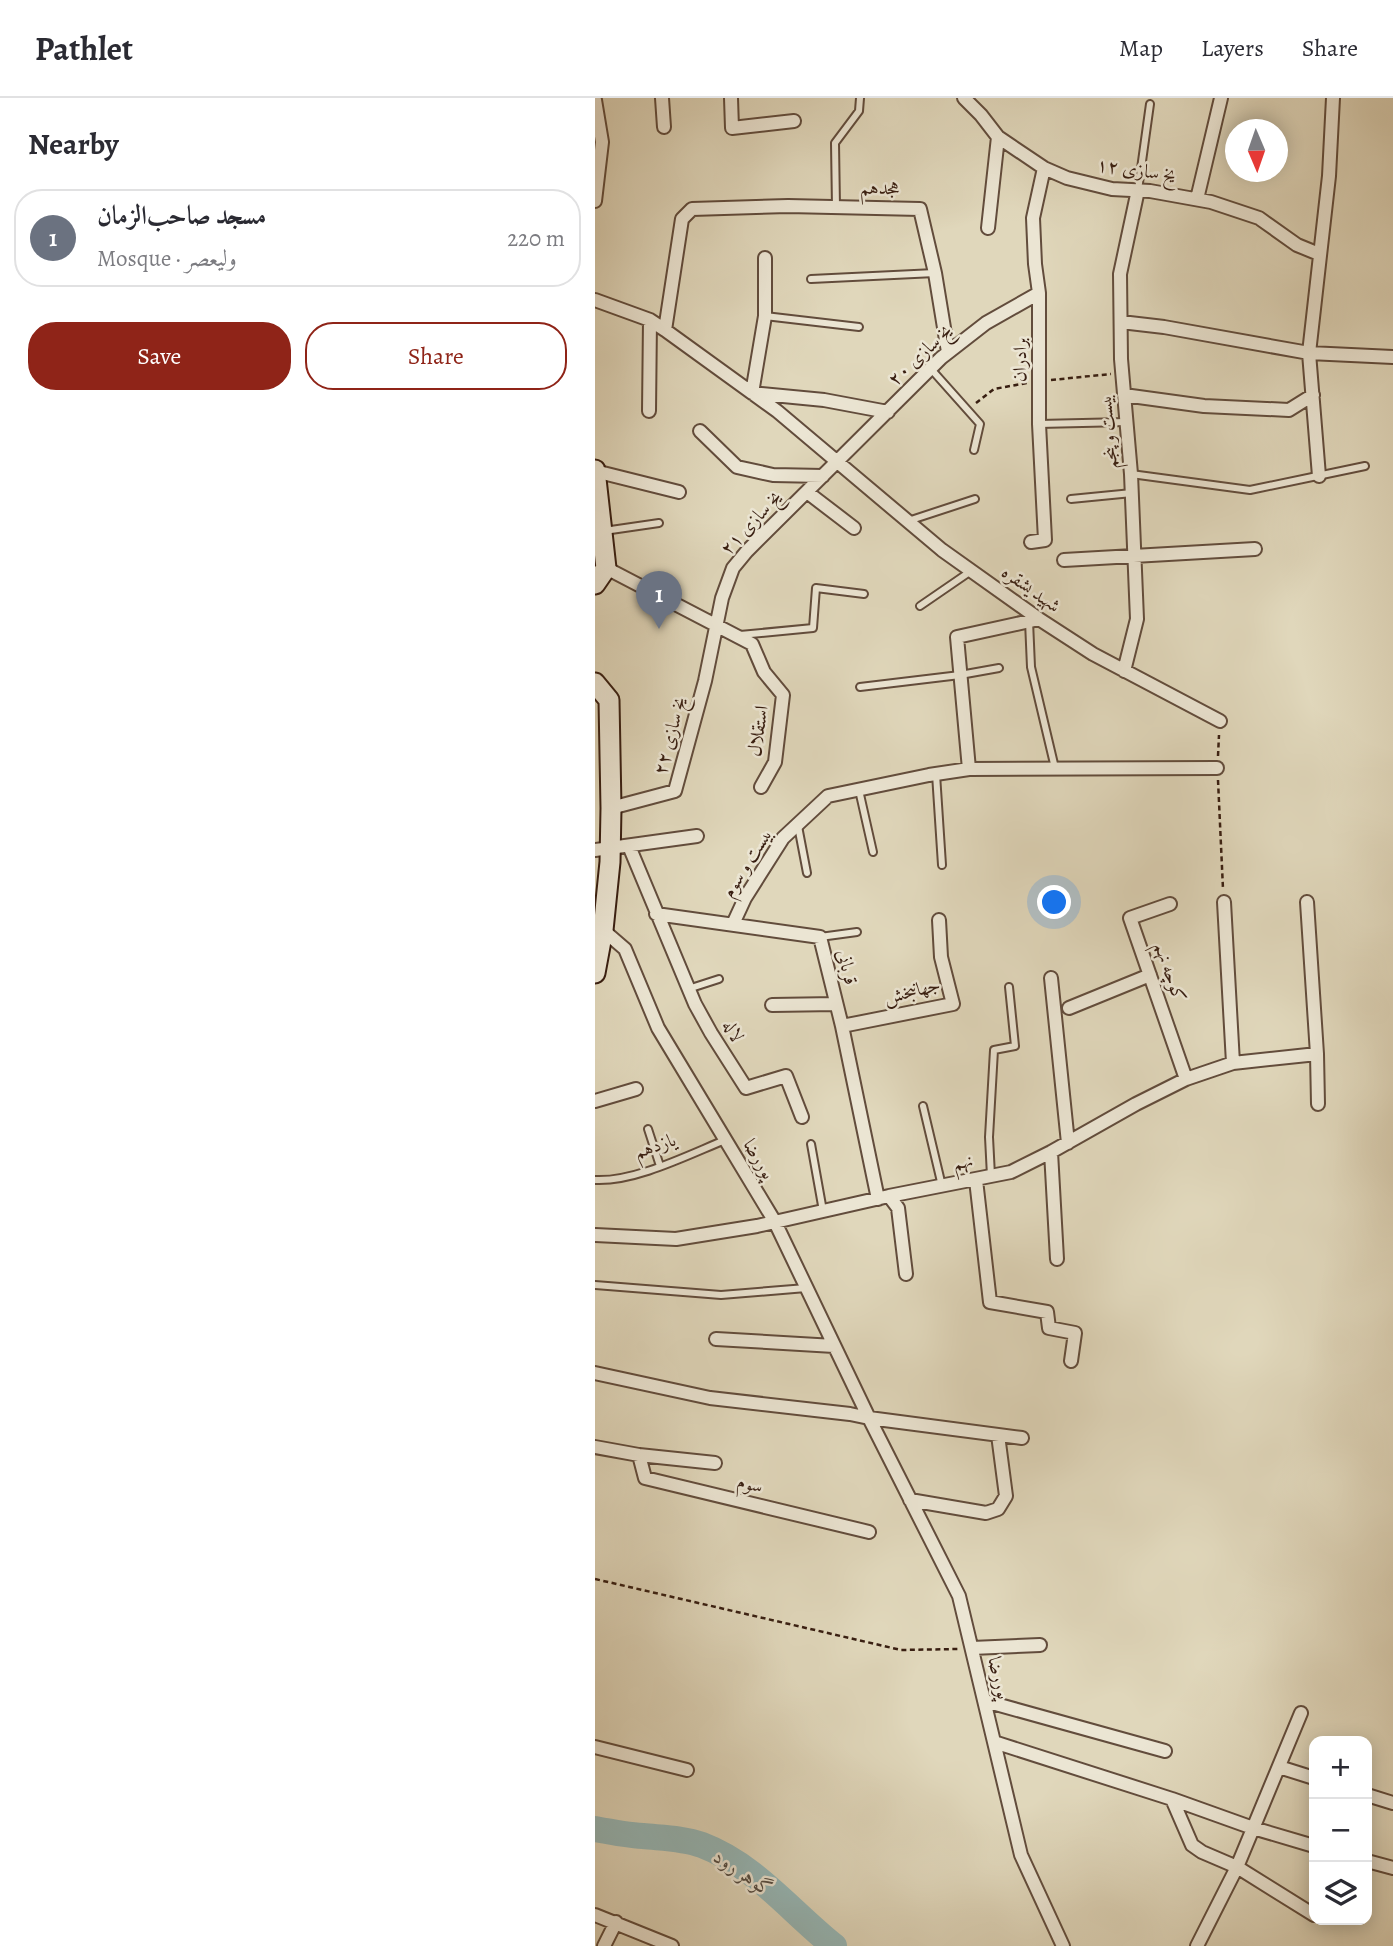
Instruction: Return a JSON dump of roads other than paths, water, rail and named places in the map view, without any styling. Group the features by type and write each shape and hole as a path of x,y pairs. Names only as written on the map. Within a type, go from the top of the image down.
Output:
{"street":[{"path":"661,98 664,127"},
{"path":"731,98 732,128 794,121"},
{"name":"یخ سازی ۱۲","path":"964,98 981,114 998,138 1044,168 1067,178 1112,189 1138,190 1211,202 1259,218 1297,245 1319,254"},
{"path":"1197,199 1221,98"},
{"path":"1319,476 1309,353 1329,176 1333,98"},
{"path":"595,100 602,142 595,201"},
{"path":"988,228 998,138"},
{"name":"برادران","path":"1031,542 1045,540 1039,424 1039,293 1033,218 1044,168"},
{"name":"بیست و پنجم","path":"1124,671 1137,619 1131,474 1121,359 1120,274 1138,190"},
{"name":"هجدهم","path":"665,330 682,219 692,209 788,206 920,209 935,273 948,352"},
{"path":"752,393 765,316 765,258"},
{"name":"یخ سازی ۲۰","path":"838,462 948,352 986,323 1039,293"},
{"path":"595,300 650,320 752,393 838,462"},
{"path":"649,411 650,320"},
{"path":"1121,322 1309,353 1393,357"},
{"path":"752,393 824,400 888,412"},
{"path":"1124,395 1204,406 1289,410 1313,396"},
{"path":"700,431 737,467 773,475 823,476"},
{"name":"یخ سازی ۲۱","path":"716,625 733,568 838,462"},
{"name":"شهید یشقره","path":"838,462 942,550 1034,620 1220,721"},
{"path":"595,584 606,568 595,471 679,492"},
{"path":"807,492 854,528"},
{"path":"1064,560 1255,549"},
{"name":"استقلال","path":"606,568 752,644 764,672 783,695 775,762 761,787"},
{"path":"969,769 957,638 1034,620"},
{"name":"یخ سازی ۲۲","path":"611,808 675,791 705,681 716,625"},
{"path":"595,683 610,700 611,808 611,848 603,930 595,973"},
{"path":"859,790 969,769 1217,768"},
{"name":"بیست و سوم","path":"733,924 745,898 783,838 828,796 859,790"},
{"path":"611,848 697,835"},
{"path":"611,848 656,914"},
{"path":"1224,902 1233,1063"},
{"path":"1307,902 1318,1104"},
{"name":"کوچه نهم","path":"1170,905 1130,918 1186,1079"},
{"name":"قربانی","path":"656,914 820,937 883,1197 898,1208 906,1274"},
{"name":"لاله","path":"656,914 688,989 711,1033 746,1088 786,1076 803,1117"},
{"name":"جهانبخش","path":"842,1026 953,1004 941,957 939,920"},
{"name":"پوررضا","path":"603,930 625,949 658,1028 775,1222 958,1596 1021,1855 1063,1946"},
{"path":"1069,1008 1150,975"},
{"path":"1051,978 1068,1143"},
{"path":"772,1005 836,1004"},
{"name":"نهم","path":"595,1235 676,1238 775,1222 1011,1172 1186,1079 1233,1063 1317,1054"},
{"path":"595,1101 636,1089"},
{"path":"1051,1152 1058,1259"},
{"path":"976,1180 989,1303 1047,1312 1049,1328 1075,1333 1071,1361"},
{"path":"716,1339 834,1346"},
{"path":"595,1373 710,1398 850,1413 869,1418 1022,1438"},
{"path":"910,1500 986,1513 998,1509 1006,1496 998,1435"},
{"name":"سوم","path":"595,1447 639,1455 715,1463"},
{"name":"سوم","path":"639,1455 645,1478 869,1532"},
{"path":"972,1648 1040,1645"},
{"path":"985,1701 1165,1751"},
{"path":"1196,1946 1237,1867 1301,1713"},
{"path":"994,1742 1309,1845"},
{"path":"595,1747 687,1770"},
{"path":"1279,1768 1309,1777"},
{"path":"1372,1797 1393,1803"},
{"path":"1172,1798 1192,1845 1237,1867 1309,1912"},
{"path":"1371,1862 1393,1868"},
{"path":"595,1915 672,1946"},
{"path":"604,1946 616,1922"}],"lane":[{"path":"836,207 835,143 859,111 860,98"},
{"path":"1138,190 1150,104"},
{"path":"811,279 935,273"},
{"path":"765,316 859,327"},
{"path":"930,369 980,424 974,450"},
{"path":"1039,424 1126,422"},
{"path":"1131,474 1249,490 1365,466"},
{"path":"1071,499 1132,494"},
{"path":"908,521 975,499"},
{"path":"602,531 659,523"},
{"path":"919,606 971,571"},
{"path":"735,635 813,628 816,588 865,594"},
{"path":"1034,620 1031,667 1055,768"},
{"path":"860,687 999,668"},
{"path":"936,774 942,865"},
{"path":"859,790 873,852"},
{"path":"798,824 807,873"},
{"path":"820,937 857,932"},
{"path":"688,989 719,979"},
{"path":"991,1176 989,1137 993,1050 1015,1046 1009,987"},
{"path":"923,1106 942,1186"},
{"path":"648,1129 660,1166"},
{"name":"یازدهم","path":"595,1180 607,1180 660,1166 725,1140"},
{"path":"811,1144 823,1211"},
{"path":"595,1285 721,1295 806,1288"}],"waterway":[{"name":"گوهر رود","path":"595,1829 687,1841 721,1854 739,1864 772,1890 834,1946"}],"place":[{"name":"مسجد صاحب‌الزمان","path":"659,629"}]}
